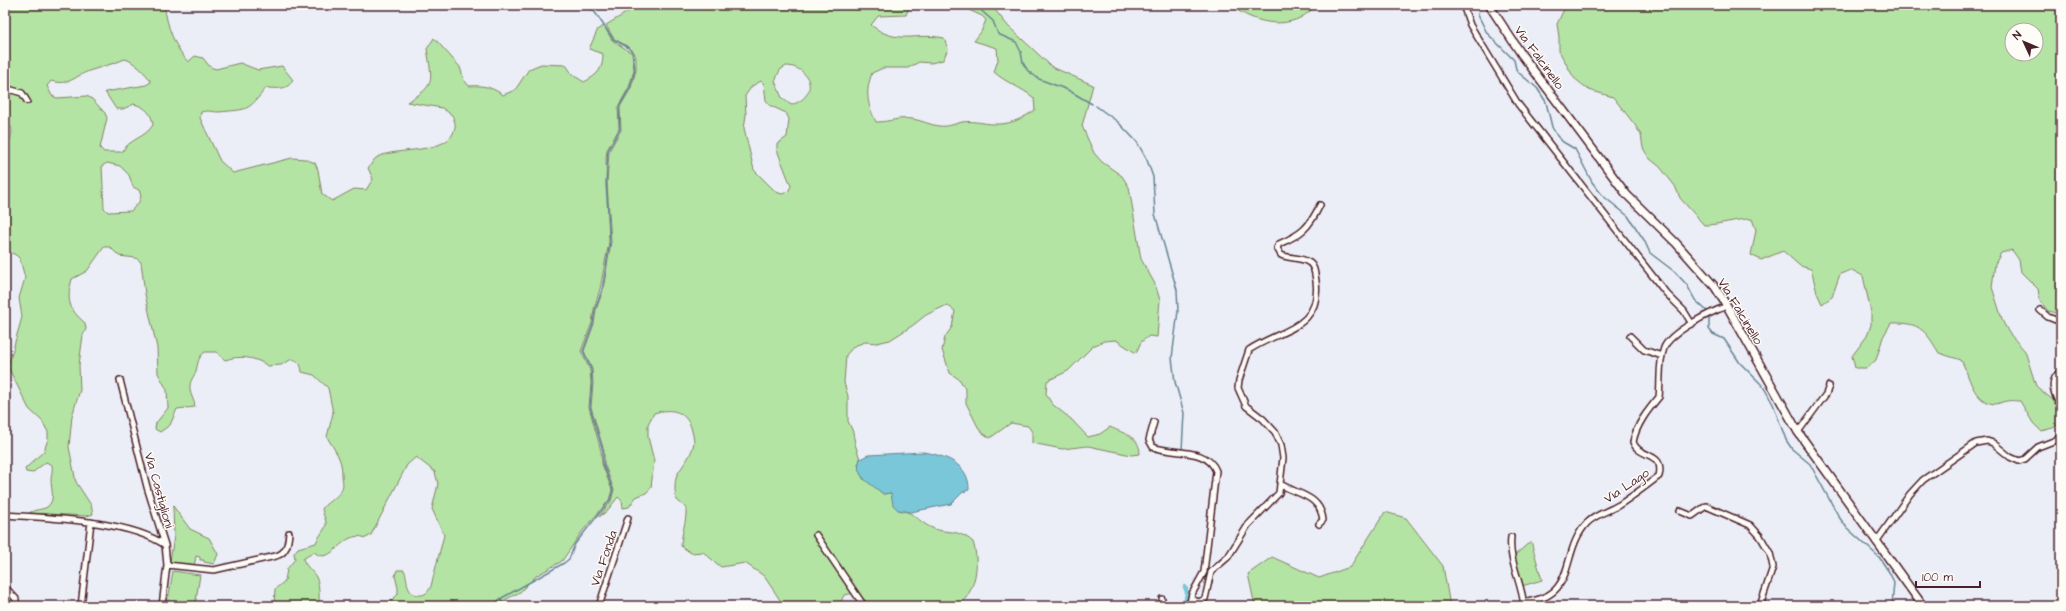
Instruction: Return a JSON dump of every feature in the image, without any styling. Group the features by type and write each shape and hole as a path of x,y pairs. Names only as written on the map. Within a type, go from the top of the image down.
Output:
{"street":[{"path":"1463,5 1470,25 1518,104 1666,293 1694,323"},
{"name":"Via Falcinello","path":"1488,5 1522,55 1627,195 1676,243 1715,287 1798,432 1876,542 1924,606"},
{"path":"5,88 22,93 28,101"},
{"path":"1191,599 1199,602 1205,599 1211,572 1228,557 1248,525 1276,498 1280,484 1283,458 1281,445 1275,432 1263,419 1246,406 1238,388 1239,380 1249,350 1303,320 1311,313 1316,305 1317,292 1313,266 1308,261 1281,255 1277,248 1279,244 1296,237 1308,227 1320,205"},
{"name":"Via Lago","path":"1511,538 1510,544 1513,560 1524,604 1540,601 1561,583 1570,556 1581,531 1587,523 1620,504 1659,476 1661,470 1658,462 1651,455 1638,450 1634,442 1636,432 1646,413 1659,397 1664,348 1670,339 1694,323 1725,306"},
{"path":"2040,310 2048,317 2061,322"},
{"path":"1630,336 1644,350 1662,356"},
{"path":"2061,371 2054,379 2053,387 2054,395 2061,408"},
{"name":"Via Castiglioni","path":"120,380 147,487 165,545 167,565 162,606"},
{"path":"1798,432 1826,394 1829,386"},
{"path":"1154,422 1149,440 1153,447 1207,458 1216,471 1204,572 1189,606"},
{"path":"1876,542 1910,494 1923,480 1976,443 1987,441 1993,443 2010,457 2019,461 2025,459 2038,447 2056,440 2061,434"},
{"path":"1280,484 1317,502 1323,520 1319,524"},
{"path":"1680,511 1692,516 1706,506 1750,525 1760,536 1770,553 1773,567 1760,606"},
{"path":"5,515 91,522 153,536 165,545"},
{"name":"Via Fonda","path":"599,606 628,518"},
{"path":"81,606 91,522"},
{"path":"167,565 214,570 276,556 282,554 286,549 289,532"},
{"path":"816,535 864,606"},
{"path":"5,587 16,600 16,606"},
{"path":"1162,599 1162,606"}],"green space":[{"path":"5,5 164,5 167,21 172,35 178,49 188,62 195,56 203,58 210,67 216,69 240,63 258,70 282,66 293,80 291,84 285,87 266,88 247,108 219,112 201,112 200,118 220,161 233,173 292,158 305,159 315,163 318,170 322,194 332,201 354,189 366,190 373,179 368,168 376,158 384,154 433,146 444,142 451,136 455,127 455,122 452,115 442,108 407,102 417,96 428,86 431,75 427,49 434,38 460,67 464,80 469,86 487,87 503,95 515,90 529,69 541,64 566,65 573,75 584,82 593,77 601,68 603,54 589,49 598,29 604,26 612,40 632,53 634,70 629,87 618,107 619,129 607,150 609,242 592,323 581,351 590,370 591,383 589,407 601,451 602,464 612,490 609,500 581,533 562,561 536,576 520,592 503,601 499,606 470,606 452,601 445,606 381,606 389,603 398,594 395,576 397,570 404,570 411,592 421,595 428,591 431,586 444,535 432,509 438,484 435,472 416,457 407,465 371,535 366,538 357,536 350,538 327,555 321,556 314,552 303,559 317,580 319,606 274,606 275,589 285,581 287,569 295,559 294,553 298,548 316,543 326,525 322,509 342,490 343,483 341,463 327,437 333,413 328,388 314,375 302,372 299,363 292,359 281,365 268,366 253,359 242,357 225,360 216,352 205,352 200,358 190,384 190,391 195,407 177,409 170,425 160,432 155,429 156,423 168,408 167,390 158,373 157,348 145,294 141,262 136,258 119,256 110,247 104,247 87,271 72,279 69,293 72,309 85,323 86,329 83,335 79,365 80,390 72,416 69,447 76,482 91,505 93,514 87,516 29,513 43,509 50,504 52,498 52,465 46,462 32,473 26,472 25,469 44,451 48,439 48,432 42,421 29,409 8,367 22,317 19,298 25,278 20,259 16,255 5,250 4,182 6,155 12,131 10,125 5,120","holes":["125,59 140,68 151,82 146,85 105,92 116,109 123,109 134,104 145,109 151,117 153,125 146,133 129,144 122,152 104,152 100,148 107,118 105,113 92,99 87,96 57,98 52,96 47,86 51,81 67,82 89,71","107,163 120,166 129,175 133,187 139,190 141,196 139,202 131,211 108,212 104,208 102,166"]},
{"path":"648,5 910,5 906,15 878,16 871,25 889,35 898,37 924,36 944,38 948,49 943,60 931,63 919,62 908,68 883,68 872,73 868,86 868,98 876,122 908,119 939,126 948,126 962,122 1004,124 1018,120 1035,110 1034,98 994,72 998,60 997,48 974,41 981,32 986,20 982,16 958,5 991,5 1008,26 1052,67 1093,85 1082,126 1094,153 1102,162 1122,176 1129,187 1141,259 1155,284 1160,300 1157,337 1149,336 1141,342 1136,353 1116,340 1104,341 1093,346 1068,371 1047,381 1046,394 1052,404 1071,419 1088,437 1100,434 1110,427 1134,439 1139,448 1140,454 1131,455 1088,446 1062,449 1032,443 1032,432 1028,426 1011,423 990,438 980,431 966,403 966,391 960,380 950,373 942,350 945,337 952,327 955,311 947,305 926,315 890,340 877,343 865,342 854,346 846,355 844,383 848,396 848,421 853,432 860,459 858,465 863,479 870,482 883,494 891,493 898,510 913,515 930,527 941,531 961,534 973,542 976,559 975,576 973,585 965,600 959,606 869,606 865,600 855,593 844,595 839,606 784,606 764,576 745,563 721,567 703,552 691,553 681,546 686,518 686,508 676,499 675,481 689,456 694,440 688,421 681,414 676,412 660,411 654,413 648,424 648,437 654,461 651,488 646,493 636,497 629,507 623,508 622,501 618,497 607,511 599,517 611,501 614,490 604,463 604,451 591,407 593,383 592,369 584,351 594,324 596,310 603,290 611,242 607,183 609,151 621,130 620,107 631,88 636,70 636,58 634,52 629,47 614,39 606,25 631,10","holes":["786,66 794,67 801,71 809,82 807,95 791,105 782,98 775,81 780,70","761,81 764,84 766,100 769,105 786,113 789,119 787,137 777,144 777,150 791,186 788,192 782,194 776,192 754,170 744,128 746,115 745,96 752,86"]},
{"path":"1230,5 1317,5 1300,18 1282,23 1273,23 1254,19"},
{"path":"1566,5 2061,5 2061,314 2048,311 2040,301 2038,289 2021,272 2019,260 2012,250 2001,253 1995,264 1992,287 2003,322 2009,333 2025,351 2036,386 2054,401 2061,411 2061,422 2053,428 2041,431 2033,423 2020,401 2004,401 1995,404 1981,399 1973,387 1961,360 1939,353 1930,338 1921,329 1909,324 1891,323 1883,337 1876,360 1867,368 1855,368 1852,356 1867,336 1871,325 1871,312 1863,276 1852,270 1840,274 1832,297 1822,304 1817,293 1811,269 1800,266 1783,251 1761,260 1751,255 1756,230 1752,219 1704,225 1680,198 1675,186 1660,167 1649,158 1643,148 1641,135 1613,97 1589,90 1574,78 1559,51 1557,24"},
{"path":"173,506 190,529 209,538 218,554 214,564 204,562 204,560 200,560 200,557 196,556 194,567 170,562 174,536"},
{"path":"1385,512 1406,518 1443,566 1450,606 1255,606 1248,574 1272,557 1319,578 1350,567"},
{"path":"1531,541 1542,580 1522,586 1514,556"},
{"path":"173,571 200,575 195,606 167,606"}],"water":[{"path":"923,452 947,458 954,462 965,474 968,481 969,490 963,492 951,504 911,512 898,510 893,505 891,493 883,494 864,479 859,471 858,465 860,459 868,455"}],"waterway":[{"path":"493,606 500,599 569,559 575,544 610,500 613,490 603,464 603,451 590,407 592,383 591,369 583,351 593,324 595,310 602,290 610,242 606,183 608,150 620,129 619,107 630,88 635,70 633,53 629,48 613,39 590,5"},
{"path":"975,5 993,21 998,34 1016,42 1021,52 1023,63 1028,71 1039,79 1068,90 1092,104"},
{"path":"1479,5 1478,15 1487,33 1514,60 1516,69 1519,73 1537,88 1546,102 1552,127 1557,136 1563,142 1575,149 1592,182 1603,196 1628,216 1644,240 1650,253 1675,272 1687,285 1695,300 1708,312"},
{"path":"1096,106 1118,122 1137,142 1147,160 1153,177 1155,214 1177,290 1178,311 1172,358 1175,382 1184,413 1182,450"},
{"path":"1709,316 1709,329 1713,334 1724,339 1740,363 1763,386 1773,404 1786,440 1792,449 1810,464 1839,517 1847,528 1879,557 1889,572 1894,582 1892,606"},
{"path":"1185,587 1187,592 1185,606"}]}
